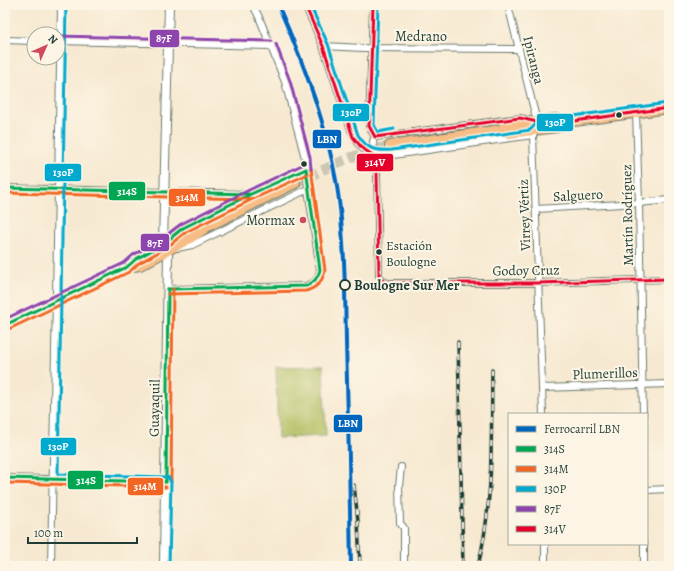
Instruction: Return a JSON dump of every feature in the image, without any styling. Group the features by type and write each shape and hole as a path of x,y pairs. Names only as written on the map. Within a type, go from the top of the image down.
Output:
{"main road":[{"path":"390,146 500,130 509,133 557,127 567,122 669,108"},
{"path":"5,325 127,267 136,258 166,247 187,232 208,226 295,183"}],"street":[{"path":"60,26 61,5"},
{"name":"Guayaquil","path":"164,566 168,289 164,191 169,5"},
{"path":"168,289 306,286 312,284 319,276 320,270 305,158 285,82 253,5"},
{"path":"305,5 323,46 353,136 360,147 374,156 392,156 536,129"},
{"path":"373,5 369,126 375,137 373,141 374,156"},
{"name":"Ipiranga","path":"508,5 536,129"},
{"path":"5,40 26,41"},
{"path":"66,41 271,46"},
{"name":"Medrano","path":"323,46 371,48 519,49"},
{"path":"51,566 59,66"},
{"name":"Martín Rodríguez","path":"636,112 640,203 643,413"},
{"path":"375,137 520,118 536,129"},
{"name":"Virrey Vértiz","path":"536,129 536,209 543,413"},
{"name":"Godoy Cruz","path":"374,156 377,174 379,276 383,281 388,283 538,283 669,279"},
{"path":"166,247 183,228 251,194 306,169"},
{"path":"5,188 251,194"},
{"path":"166,247 192,245 308,189"},
{"name":"Salguero","path":"536,209 669,200"},
{"name":"Plumerillos","path":"542,388 669,384"},
{"path":"401,467 399,486 400,523 404,528 404,566"},
{"path":"5,478 166,482"},
{"path":"648,490 669,490"},
{"path":"545,545 545,566"},
{"path":"644,545 644,566"}],"green space":[{"path":"323,366 326,436 278,438 276,367"}],"tunnel":[{"path":"295,183 365,152 390,146"}],"railway":[{"path":"458,342 463,566"},
{"path":"478,566 487,518 491,468 492,370"},
{"path":"354,485 358,521 360,566"}],"rail line":[{"name":"LBN","path":"278,5 296,47 326,135 339,200 345,281 351,566"}],"transit line":[{"name":"130P","path":"66,5 58,474 169,478 171,482 169,566"},
{"name":"314V","path":"305,5 323,46 353,137 362,148 374,156 377,174 379,276 383,281 388,283 538,283 669,279"},
{"name":"130P","path":"310,5 328,44 358,135 365,144 376,150 392,150 530,130 536,124 556,122 566,117 668,103"},
{"name":"314V","path":"373,5 369,126 375,137 520,118 537,122 555,119 567,122 669,108"},
{"name":"130P","path":"378,5 374,125 378,132 394,129"},
{"name":"87F","path":"66,36 271,41"},
{"name":"87F","path":"276,44 290,81 310,157 311,169"},
{"name":"87F","path":"5,319 124,263 133,255 160,240 181,224 304,164"},
{"name":"314M","path":"168,294 306,291 316,286 323,278 325,270 311,168"},
{"name":"314S","path":"168,289 306,286 313,282 317,278 320,270 306,169"},
{"name":"314S","path":"5,325 127,267 136,259 163,244 183,228 251,194 306,169"},
{"name":"314M","path":"7,330 129,272 139,263 166,248 186,232 308,174"},
{"name":"314S","path":"5,188 249,194"},
{"name":"314M","path":"5,193 249,199"},
{"name":"314S","path":"166,482 168,289"},
{"name":"314M","path":"171,482 173,289"},
{"name":"314S","path":"5,478 166,482"},
{"name":"314M","path":"5,483 166,487"}],"place":[{"name":"Mormax","path":"303,220"},
{"name":"Estación Boulogne","path":"379,252"},
{"name":"Boulogne Sur Mer","path":"345,285"}]}
